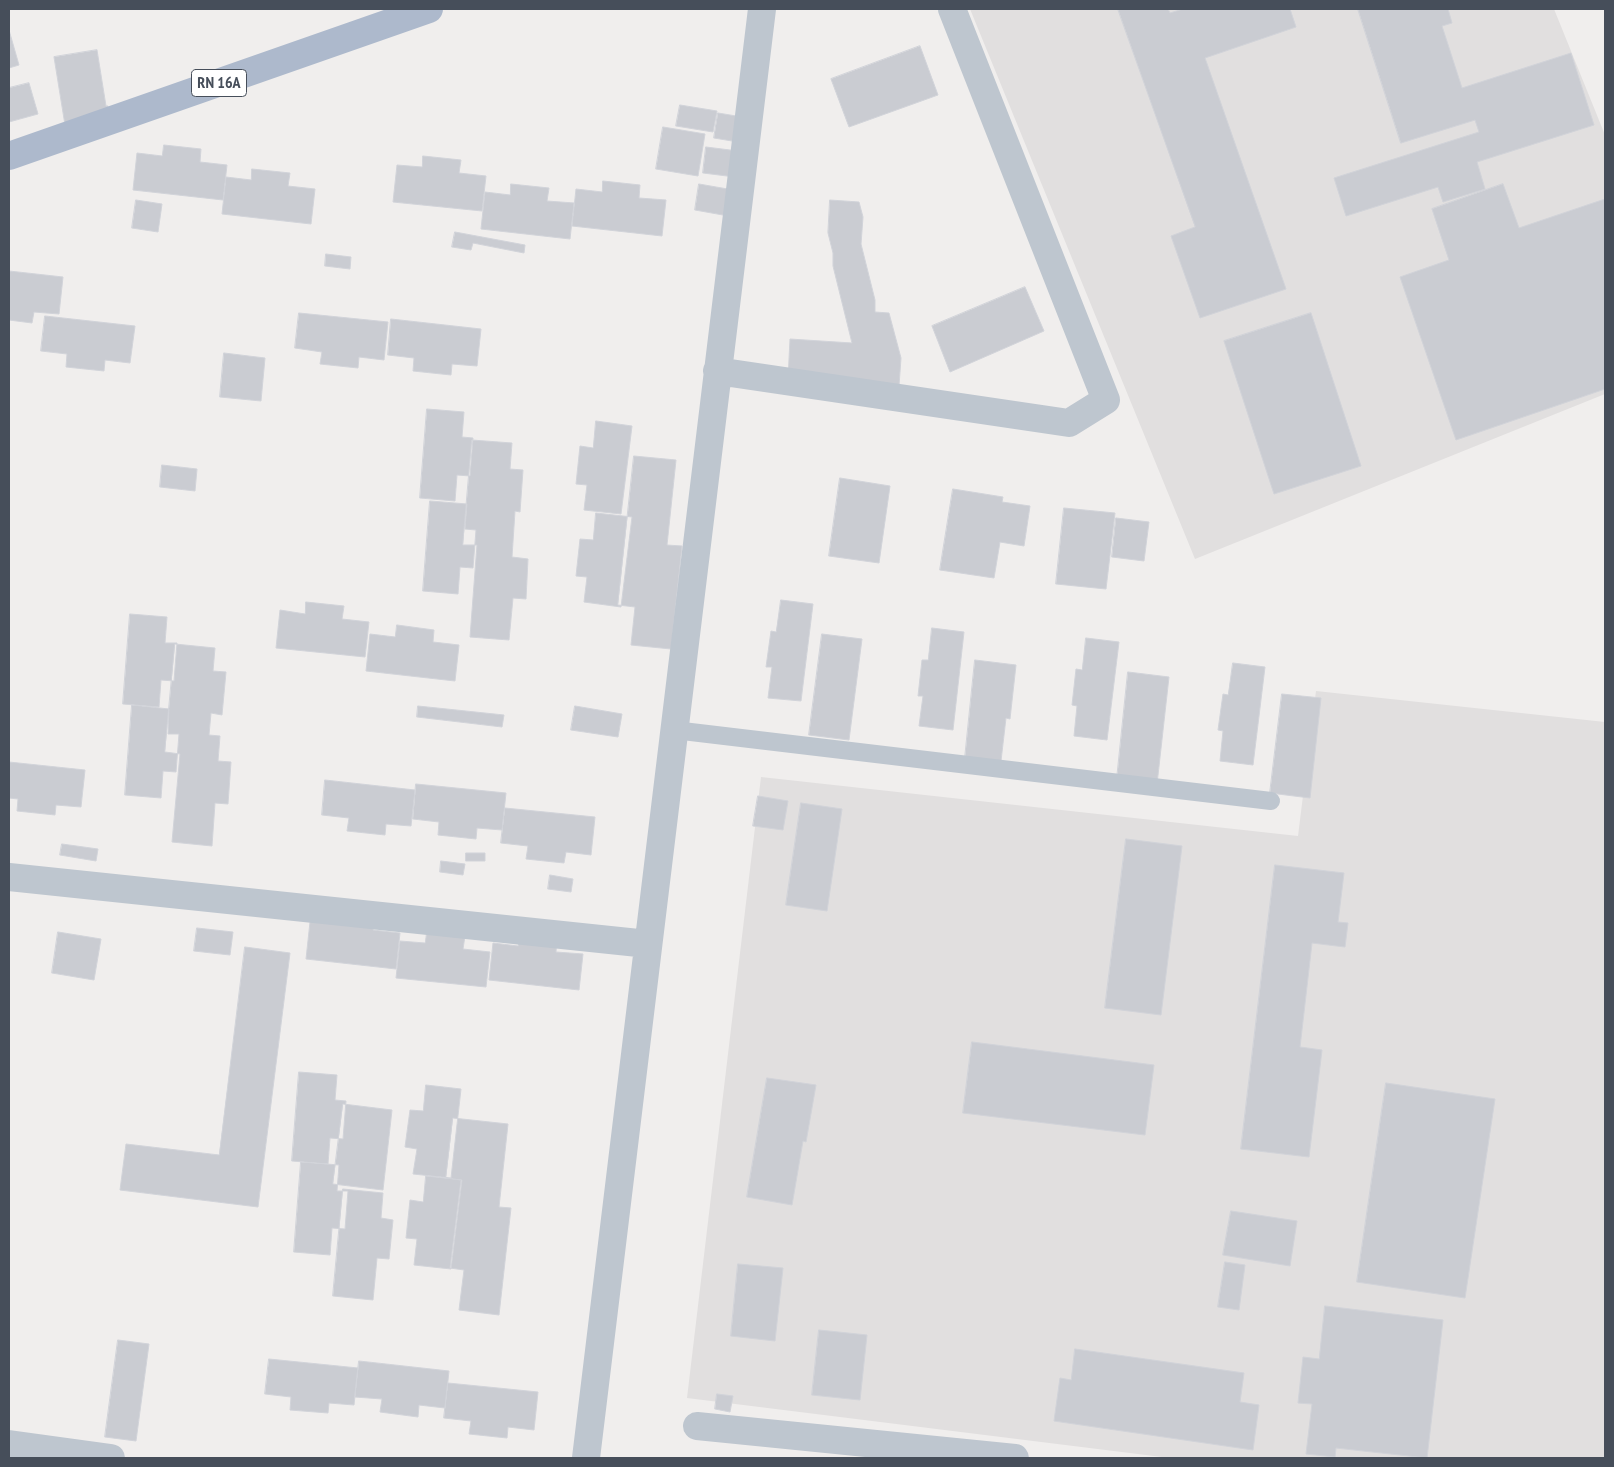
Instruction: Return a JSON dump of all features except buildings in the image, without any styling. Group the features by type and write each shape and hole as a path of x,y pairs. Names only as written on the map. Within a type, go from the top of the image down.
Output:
{"main road":[{"name":"RN 16A","path":"9,156 429,9"}],"street":[{"path":"586,1458 762,9"},
{"path":"718,371 1069,423 1106,400 952,9"},
{"path":"9,877 648,944"},
{"path":"697,1426 1015,1458"},
{"path":"9,1444 111,1458"}],"lane":[{"path":"674,730 1271,801"}],"shaded area":[{"path":"970,9 1554,9 1605,135 1605,394 1195,559"},
{"path":"1316,691 1605,722 1605,1458 1170,1458 687,1398 761,777 1298,836"}]}
